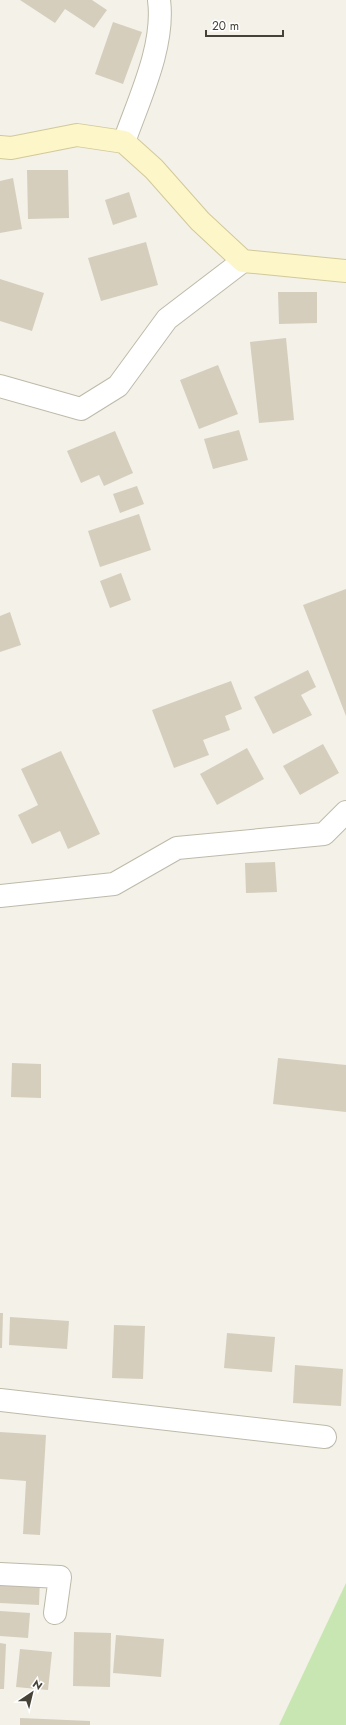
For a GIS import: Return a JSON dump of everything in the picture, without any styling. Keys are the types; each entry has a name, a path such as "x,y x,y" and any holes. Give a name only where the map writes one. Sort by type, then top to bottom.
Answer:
{"street":[{"path":"124,142 157,46 160,9 159,0"},
{"path":"0,147 11,148 77,135 124,142 154,169 200,221 244,261 346,271"},
{"path":"0,386 81,409 118,386 166,319 244,261"},
{"path":"324,834 346,812"},
{"path":"0,896 114,884 177,848 324,834 346,834"},
{"path":"0,1400 325,1437"},
{"path":"0,1574 60,1577 55,1613"}],"green space":[{"path":"346,1583 346,1725 279,1725"}],"building":[{"path":"20,0 92,0 107,10 94,28 65,9 55,23"},
{"path":"113,22 142,32 123,84 95,74"},
{"path":"27,170 68,170 69,218 28,219"},
{"path":"13,178 22,229 0,233 0,181"},
{"path":"129,192 137,217 113,225 105,200"},
{"path":"146,242 158,285 101,301 88,258"},
{"path":"0,279 44,293 32,331 0,321"},
{"path":"278,292 317,292 317,323 279,324"},
{"path":"286,338 294,420 259,423 250,342"},
{"path":"218,365 238,414 199,429 180,380"},
{"path":"239,430 248,460 213,469 204,439"},
{"path":"115,431 133,473 104,486 99,475 81,483 67,451"},
{"path":"137,486 144,504 120,513 113,494"},
{"path":"139,514 151,550 100,567 88,531"},
{"path":"121,573 131,600 110,608 100,581"},
{"path":"346,589 346,716 303,605"},
{"path":"10,612 21,645 0,652 0,616"},
{"path":"308,670 316,687 301,695 312,715 273,734 254,697"},
{"path":"231,681 242,709 225,716 230,730 203,740 209,755 174,768 152,710"},
{"path":"323,744 339,773 300,795 283,766"},
{"path":"247,748 264,779 217,805 200,774"},
{"path":"61,751 100,834 68,849 60,831 32,844 18,815 38,805 21,769"},
{"path":"275,862 277,892 246,893 245,863"},
{"path":"278,1058 346,1065 346,1112 273,1104"},
{"path":"12,1063 41,1064 41,1098 11,1097"},
{"path":"0,1313 3,1313 2,1348 0,1348"},
{"path":"10,1317 69,1321 67,1349 9,1345"},
{"path":"114,1325 145,1326 143,1379 112,1378"},
{"path":"227,1333 275,1337 272,1372 224,1368"},
{"path":"295,1365 343,1369 341,1406 293,1403"},
{"path":"0,1432 46,1435 40,1535 23,1534 26,1481 0,1479"},
{"path":"0,1577 40,1579 39,1605 0,1603"},
{"path":"0,1611 30,1613 28,1638 0,1636"},
{"path":"74,1632 111,1633 110,1687 73,1686"},
{"path":"116,1635 164,1639 161,1677 113,1673"},
{"path":"0,1643 6,1644 4,1689 0,1689"},
{"path":"20,1649 52,1652 48,1690 16,1687"},
{"path":"20,1718 90,1721 90,1725 20,1725"}]}
